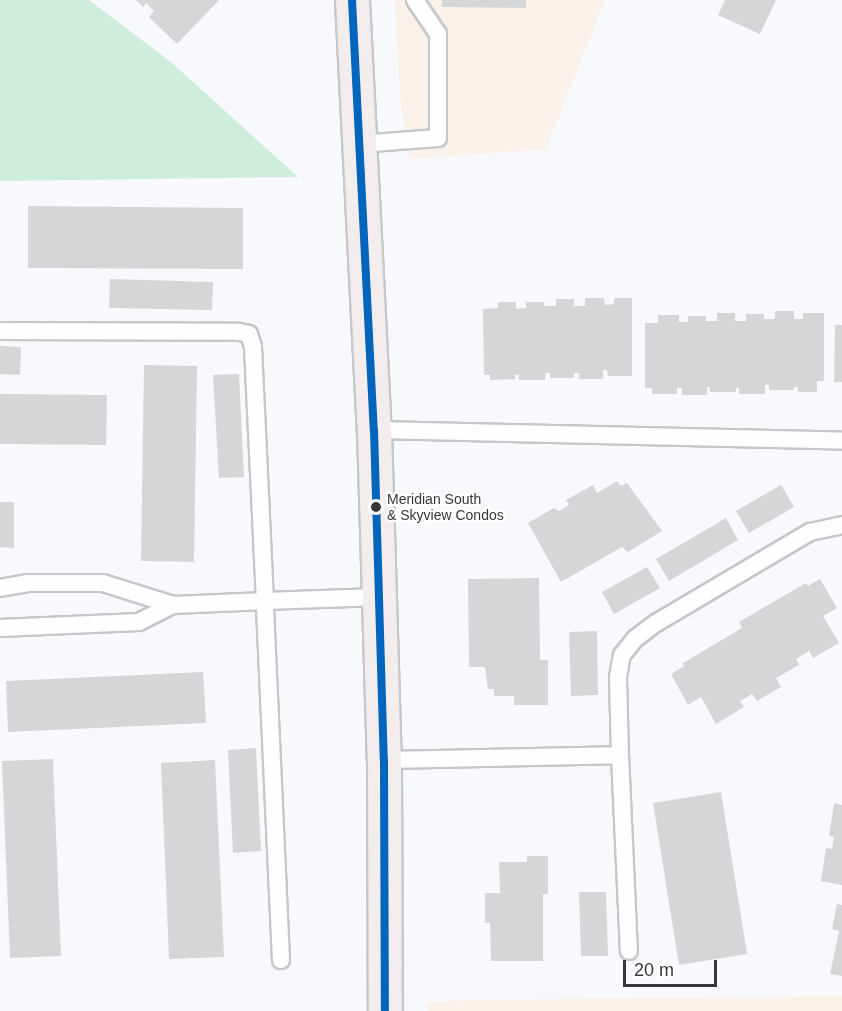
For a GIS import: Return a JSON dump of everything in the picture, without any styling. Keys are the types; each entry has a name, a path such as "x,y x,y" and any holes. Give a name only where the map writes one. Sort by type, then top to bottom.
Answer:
{"main road":[{"path":"352,0 374,430 384,760 385,1011"}],"lane":[{"path":"359,144 438,138 438,34 415,0"},
{"path":"0,332 239,332 249,334 253,347 280,960"},
{"path":"374,430 842,441"},
{"path":"629,951 618,677 622,655 636,638 656,623 810,532 832,525 842,525"},
{"path":"0,588 28,583 104,583 173,605 379,597"},
{"path":"0,628 139,622 173,605"},
{"path":"384,760 620,755"}],"shaded area":[{"path":"395,0 605,0 546,149 409,159 400,98"},
{"path":"842,996 842,1011 428,1011 428,1003 462,1000"}],"green space":[{"path":"0,0 89,0 172,63 298,177 0,181"}],"building":[{"path":"136,0 219,0 177,44 149,17 154,11 146,3 143,7"},
{"path":"442,0 526,0 526,8 442,7"},
{"path":"725,0 776,0 760,34 718,15"},
{"path":"28,206 243,208 243,269 28,268"},
{"path":"110,279 213,282 212,310 109,308"},
{"path":"585,298 604,298 605,305 614,304 614,298 632,298 632,376 608,376 607,370 603,370 603,379 579,379 579,373 574,373 574,378 550,378 550,373 545,373 545,380 519,380 519,375 515,375 515,379 490,380 490,375 484,375 483,309 498,308 498,302 516,302 516,309 526,308 526,302 544,302 544,306 556,306 556,299 574,299 574,306 585,306"},
{"path":"775,311 794,311 794,319 803,319 803,313 824,313 824,381 817,381 817,392 798,392 798,387 794,387 794,390 769,390 769,385 765,385 765,394 739,394 739,388 736,388 736,392 710,392 710,387 707,387 707,395 682,395 682,388 677,388 677,394 652,394 652,388 645,388 645,323 658,323 658,315 679,315 679,322 688,322 688,316 706,316 706,321 717,321 717,313 735,313 735,321 746,321 746,314 764,314 764,319 775,319"},
{"path":"835,325 842,325 842,382 834,382"},
{"path":"0,346 21,347 20,375 0,374"},
{"path":"144,365 197,366 194,562 141,561"},
{"path":"239,374 244,477 219,478 213,375"},
{"path":"0,394 107,395 106,445 0,444"},
{"path":"617,481 621,486 627,483 662,531 628,552 622,547 561,582 528,523 554,508 559,511 569,505 566,500 593,485 597,493"},
{"path":"781,485 794,507 749,533 736,511"},
{"path":"0,502 14,502 14,548 0,547"},
{"path":"726,518 738,540 669,581 656,559"},
{"path":"647,567 660,588 614,614 602,592"},
{"path":"539,578 540,660 548,660 548,705 514,705 514,696 494,696 494,689 488,689 485,667 469,667 468,579"},
{"path":"820,579 837,608 823,616 839,643 813,658 809,651 796,659 799,665 776,678 781,687 757,701 752,694 740,701 744,707 716,724 701,697 688,705 671,674 684,666 683,663 742,628 739,622 806,583 808,586"},
{"path":"597,631 598,695 571,696 569,632"},
{"path":"203,672 206,723 8,732 6,681"},
{"path":"256,748 261,851 233,853 228,750"},
{"path":"53,759 61,956 10,958 2,761"},
{"path":"215,760 224,957 169,959 161,763"},
{"path":"721,792 747,954 679,965 653,803"},
{"path":"834,803 842,805 842,885 821,881 826,848 832,849 834,837 829,836"},
{"path":"527,856 548,856 548,894 543,894 543,961 491,961 490,923 485,923 485,893 500,893 499,862 527,862"},
{"path":"579,892 606,892 608,956 581,956"},
{"path":"837,904 842,905 842,976 830,974 839,931 832,929"}],"transit line":[{"path":"352,0 374,430 384,760 385,1011"}],"place":[{"name":"Meridian South & Skyview Condos","path":"376,507"}]}
